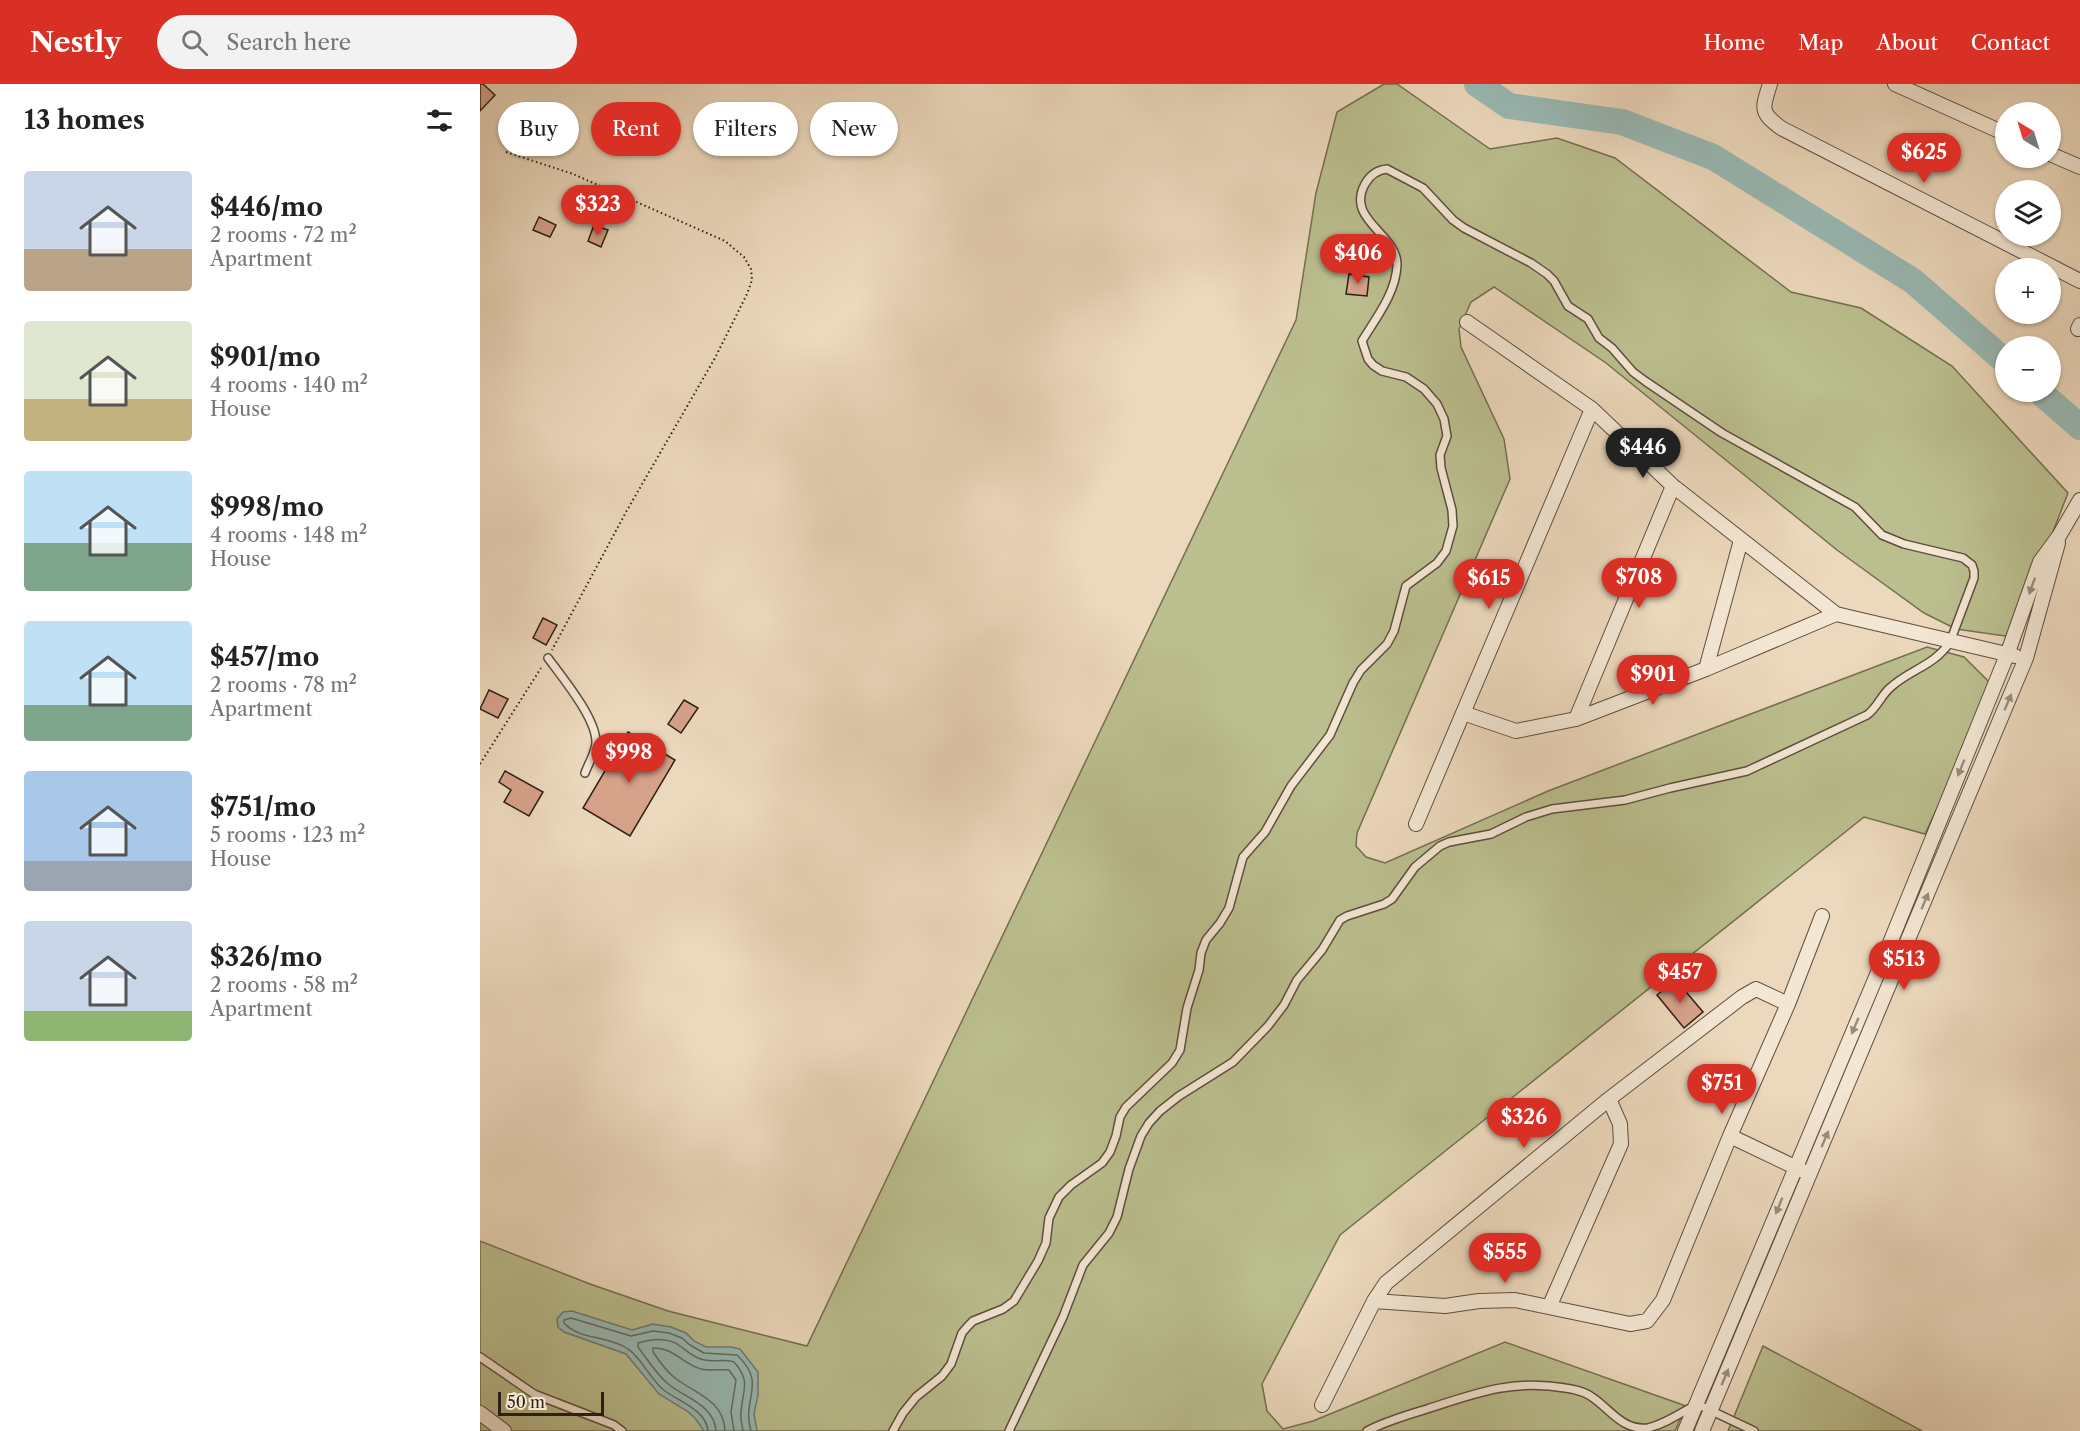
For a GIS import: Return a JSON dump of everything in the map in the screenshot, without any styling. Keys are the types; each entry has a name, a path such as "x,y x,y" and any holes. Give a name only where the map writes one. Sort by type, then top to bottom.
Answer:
{"street":[{"path":"1770,84 1763,105 1766,116 1781,128 2080,281"},
{"path":"1895,84 1995,129"},
{"path":"2061,159 2080,167"},
{"path":"1467,322 1592,409 1673,486 1836,614 2026,658"},
{"path":"1416,824 1592,409"},
{"path":"1576,719 1673,486"},
{"path":"1685,1431 1879,969 2007,655 2040,562 2060,536 2080,500"},
{"path":"1702,1431 2026,658 2060,536"},
{"path":"1706,669 1741,540"},
{"path":"1463,713 1516,731 1576,719 1706,669 1836,614"},
{"path":"1374,1301 1445,1306 1479,1300 1515,1300 1550,1305 1630,1324 1647,1321 1663,1300 1730,1136 1788,1004 1822,916"},
{"path":"1322,1405 1374,1301 1386,1282 1609,1100 1742,997 1756,988 1788,1004"},
{"path":"1550,1305 1621,1144 1620,1124 1609,1100"},
{"path":"1730,1136 1810,1174"},
{"path":"480,1413 504,1431"}],"lane":[{"path":"893,1431 903,1413 916,1397 942,1376 951,1364 962,1333 968,1326 973,1321 1004,1309 1014,1301 1046,1244 1049,1218 1059,1197 1102,1163 1110,1152 1120,1118 1126,1107 1172,1063 1180,1050 1187,1008 1199,970 1201,952 1206,939 1229,908 1243,857 1265,832 1291,786 1330,735 1361,670 1387,644 1394,631 1402,593 1406,586 1437,563 1446,551 1453,526 1452,510 1441,468 1440,455 1448,436 1444,419 1437,404 1424,389 1406,377 1382,372 1373,365 1362,341 1387,300 1397,263 1392,248 1361,208 1360,198 1362,188 1373,174 1388,170 1423,188 1453,220 1464,228 1531,263 1547,274 1554,281 1568,306 1588,319 1599,338 1612,348 1633,372 1722,434 1855,507 1875,529 1892,541 1953,555 1968,561 1974,571 1974,578 1950,642 1937,658 1888,689 1878,705 1867,715 1747,771 1625,800 1552,809 1491,834 1449,842 1440,846 1415,867 1392,899 1340,920 1322,950 1297,980 1276,1018 1233,1062 1179,1096 1149,1123 1141,1136 1129,1169 1117,1217 1109,1233 1083,1265 1063,1317 1010,1431"},
{"path":"548,658 589,718 596,742 585,773"},
{"path":"480,1357 534,1394 614,1425 622,1431"},
{"path":"1367,1431 1466,1396 1499,1387 1530,1384 1567,1388 1587,1394 1624,1425 1636,1430 1668,1421 1697,1404 1754,1431"}],"path":[{"path":"480,764 548,658 627,512 715,358 752,280 751,269 744,257 725,241 573,174 516,156"}],"green space":[{"path":"1384,84 1397,84 1490,149 1557,138 1615,158 1791,292 1861,308 1952,366 2068,493 2012,637 1956,629 1924,613 1837,550 1606,363 1494,287 1471,302 1459,329 1461,347 1504,439 1510,479 1357,833 1356,846 1366,857 1385,863 1548,791 1927,647 1964,657 1994,687 1925,834 1864,817 1340,1235 1262,1384 1267,1411 1283,1429 1313,1421 1505,1342 1686,1406 1675,1431 480,1431 480,1241 590,1284 668,1311 807,1346 1296,320 1316,193 1337,112"},
{"path":"1763,1346 1922,1431 1728,1431"}],"water":[{"path":"572,1311 632,1330 653,1324 671,1327 686,1333 694,1341 706,1347 740,1349 758,1372 758,1395 754,1414 757,1431 704,1431 687,1411 659,1394 626,1354 564,1332 558,1327 557,1319 563,1312"}],"building":[{"path":"480,84 495,95 480,111"},
{"path":"539,217 556,225 550,237 533,230"},
{"path":"594,225 608,230 601,247 588,241"},
{"path":"1349,274 1369,277 1367,296 1346,294"},
{"path":"543,618 557,625 546,645 533,638"},
{"path":"489,690 508,699 498,718 480,709"},
{"path":"684,700 698,708 681,733 668,724"},
{"path":"628,732 675,760 630,836 583,808"},
{"path":"505,771 543,792 529,816 504,802 511,790 499,782"},
{"path":"1676,980 1703,1012 1684,1028 1657,995"}],"waterway":[{"path":"1477,84 1509,106 1622,122 1713,157 1913,281 1995,352"},
{"path":"2051,402 2080,427"}]}
